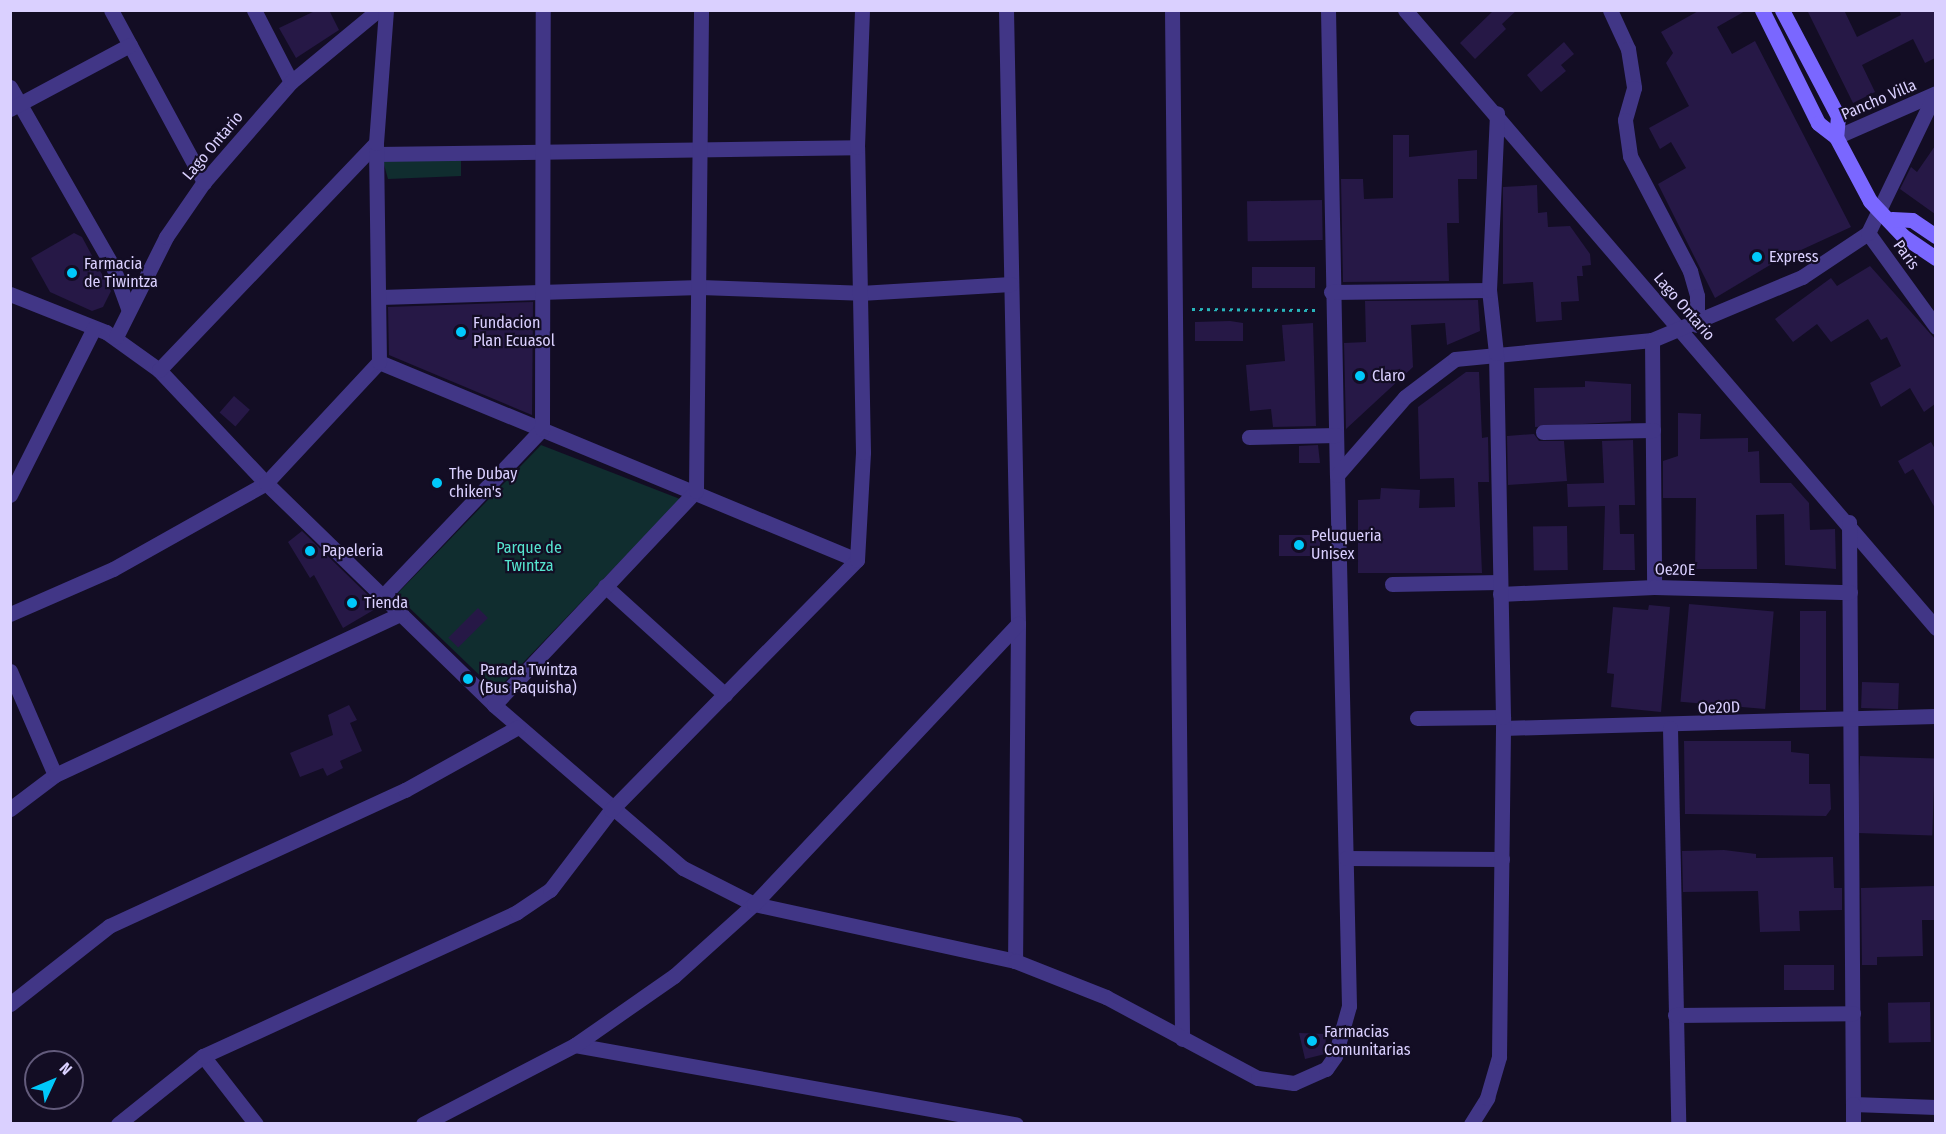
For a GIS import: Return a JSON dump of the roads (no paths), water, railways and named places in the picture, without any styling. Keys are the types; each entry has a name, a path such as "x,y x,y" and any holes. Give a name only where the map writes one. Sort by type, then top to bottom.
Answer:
{"street":[{"path":"111,10 204,182"},
{"path":"254,10 291,82"},
{"name":"Lago Ontario","path":"116,337 128,308 166,237 204,182 291,82 378,10"},
{"path":"10,614 113,569 266,483 379,362 380,297 376,149 386,10"},
{"path":"383,596 542,429 543,10"},
{"path":"494,705 696,491 703,145 701,10"},
{"path":"118,1124 203,1056 517,912 571,868 611,810 857,560 863,452 857,147 862,10"},
{"path":"1006,10 1018,624 1015,961"},
{"path":"1172,10 1172,309 1182,1039"},
{"path":"10,294 116,337 159,370 266,483 518,728 611,810 683,868 754,904 1015,961 1106,997 1258,1078 1294,1083 1326,1069 1335,1056 1349,1005 1331,310 1328,10"},
{"name":"Lago Ontario","path":"1406,10 1497,113 1680,330 1849,522 1935,628"},
{"path":"1610,10 1628,49 1634,88 1625,120 1630,156 1690,271 1698,296 1697,325"},
{"path":"1762,10 1818,123 1836,138 1886,215 1904,236 1935,258"},
{"path":"1782,10 1838,116 1836,138"},
{"path":"15,107 129,45"},
{"path":"10,87 15,107 114,267 128,308"},
{"path":"1337,475 1382,420 1439,368 1463,357 1652,340 1697,325 1802,277 1868,233 1886,215 1934,95"},
{"name":"Pancho Villa","path":"1836,138 1934,95"},
{"path":"1471,1124 1487,1098 1499,1057 1503,723 1496,353 1490,290 1497,113"},
{"path":"159,370 376,149 543,152 703,145 857,147"},
{"path":"1886,215 1912,220 1935,236"},
{"name":"Paris","path":"1868,233 1935,327"},
{"path":"380,297 542,290 700,288 860,292 1011,284"},
{"path":"1331,292 1490,290"},
{"path":"10,495 94,328"},
{"path":"1652,340 1654,587"},
{"path":"379,362 696,491 857,560"},
{"path":"1543,432 1653,430"},
{"path":"1250,437 1336,435"},
{"path":"1849,522 1853,1124"},
{"name":"Oe20E","path":"1392,584 1499,588 1654,587 1850,592"},
{"path":"605,586 724,695"},
{"path":"10,809 55,775 401,614"},
{"path":"423,1124 575,1045 674,976 754,904 1018,624"},
{"path":"10,671 55,775"},
{"name":"Oe20D","path":"1417,718 1670,728 1850,722 1935,716"},
{"path":"10,1004 109,926 405,790 518,728"},
{"path":"1670,728 1678,1124"},
{"path":"1346,858 1502,858"},
{"path":"1676,1015 1852,1013"},
{"path":"575,1045 1016,1124"},
{"path":"203,1056 256,1124"},
{"path":"1853,1104 1935,1107"}],"place":[{"name":"Express","path":"1757,257"},
{"name":"Farmacia de Tiwintza","path":"72,273"},
{"name":"Fundacion Plan Ecuasol","path":"461,332"},
{"name":"Claro","path":"1360,376"},
{"name":"The Dubay chiken's","path":"437,483"},
{"name":"Peluqueria Unisex","path":"1299,545"},
{"name":"Papeleria","path":"310,551"},
{"name":"Tienda","path":"352,603"},
{"name":"Parada Twintza (Bus Paquisha)","path":"468,679"},
{"name":"Farmacias Comunitarias","path":"1312,1041"}],"park label":[{"name":"Parque de Twintza","path":"529,557"}]}
